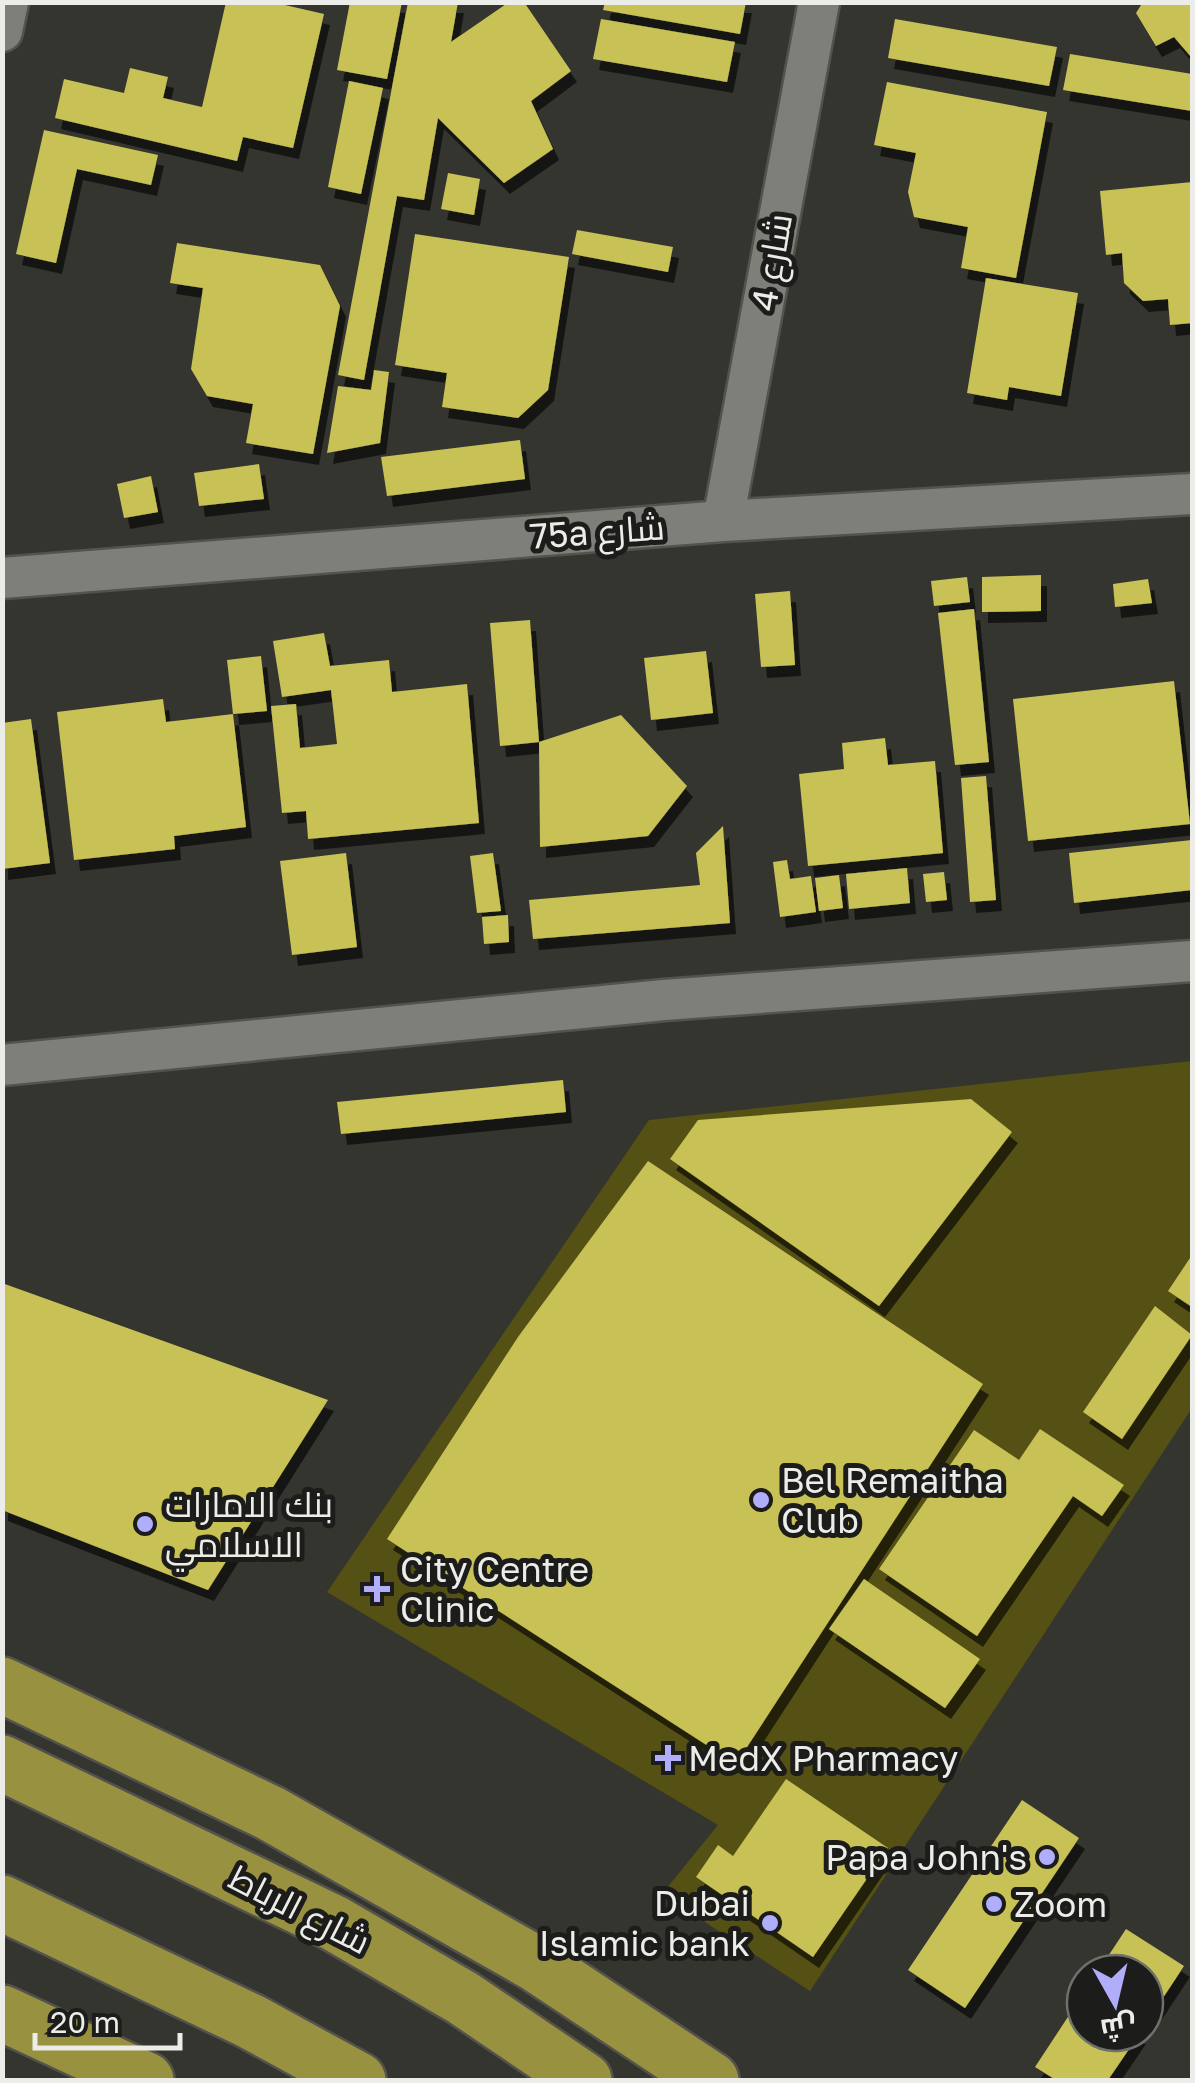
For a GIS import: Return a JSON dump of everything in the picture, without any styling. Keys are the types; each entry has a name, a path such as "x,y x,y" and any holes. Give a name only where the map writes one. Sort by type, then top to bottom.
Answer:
{"highway":[{"path":"2,1685 270,1813 536,1964 711,2080"},
{"name":"شارع الرباط","path":"2,1764 334,1923 463,1998 584,2080"},
{"path":"2,1903 234,2012 358,2080"},
{"path":"2,2013 146,2080"}],"street":[{"path":"2,31 8,2"},
{"name":"شارع 4","path":"723,521 819,2"},
{"name":"75a شارع","path":"2,578 723,521 1192,494"},
{"path":"2,1065 664,1000 1192,961"}],"shaded area":[{"name":"Bel Remaitha Club","path":"1192,1061 1192,1408 810,1991 662,1894 718,1825 327,1592 649,1120"}],"building":[{"path":"226,2 272,2 324,14 293,148 243,137 237,161 55,118 64,79 124,93 130,68 168,77 163,98 202,107"},
{"path":"350,2 402,2 387,79 337,70"},
{"path":"408,2 458,2 451,42 509,2 524,2 571,71 531,101 553,149 504,183 438,118 424,200 397,196 364,380 338,375"},
{"path":"605,2 746,2 740,34 603,10"},
{"path":"1143,2 1192,2 1192,58 1174,37 1156,46 1136,13"},
{"path":"601,19 735,42 727,82 593,59"},
{"path":"895,19 1057,47 1049,86 888,58"},
{"path":"1070,54 1192,74 1192,111 1063,90"},
{"path":"349,81 383,88 361,194 328,187"},
{"path":"887,82 1047,112 1016,278 961,268 968,227 914,217 908,192 916,153 874,145"},
{"path":"44,130 158,155 151,185 77,169 56,263 16,254"},
{"path":"448,173 480,179 474,215 441,209"},
{"path":"1192,182 1192,323 1170,325 1168,299 1143,301 1124,283 1122,253 1106,255 1100,191"},
{"path":"577,230 673,247 668,272 572,254"},
{"path":"415,234 569,257 548,390 518,418 442,407 447,373 395,365"},
{"path":"177,243 320,265 340,306 313,454 246,443 253,404 207,396 191,369 203,288 170,283"},
{"path":"986,278 1078,293 1061,396 1009,387 1007,400 967,393"},
{"path":"374,370 389,372 380,443 327,453 338,386 371,390"},
{"path":"520,440 525,479 387,496 381,457"},
{"path":"259,464 264,499 199,506 194,473"},
{"path":"151,476 158,512 124,518 117,484"},
{"path":"1041,575 1041,611 982,612 982,577"},
{"path":"967,577 970,602 934,606 931,581"},
{"path":"1148,579 1152,603 1115,607 1113,584"},
{"path":"790,591 795,665 761,667 755,594"},
{"path":"974,609 989,762 955,765 938,613"},
{"path":"530,620 539,742 500,746 490,623"},
{"path":"324,633 330,666 389,660 392,692 467,684 479,823 308,839 306,811 282,813 271,706 296,704 300,748 337,744 331,690 282,697 273,641"},
{"path":"706,651 713,713 651,720 644,658"},
{"path":"261,656 267,711 233,714 227,660"},
{"path":"1174,681 1190,824 1028,841 1013,699"},
{"path":"163,699 166,722 233,714 246,827 174,836 175,849 74,860 57,712"},
{"path":"621,715 687,786 648,836 540,847 539,742"},
{"path":"31,719 50,863 2,869 2,723"},
{"path":"885,738 888,765 935,761 943,853 808,866 799,774 844,769 842,743"},
{"path":"986,776 996,900 970,902 961,778"},
{"path":"723,826 730,923 533,939 529,900 700,885 696,853"},
{"path":"1192,840 1192,890 1074,903 1069,853"},
{"path":"346,853 357,947 292,955 280,861"},
{"path":"493,853 501,911 477,913 470,856"},
{"path":"787,860 790,879 811,876 816,912 780,917 773,862"},
{"path":"907,868 910,903 849,909 846,874"},
{"path":"944,872 947,900 926,902 923,874"},
{"path":"839,875 843,908 819,911 815,878"},
{"path":"508,915 509,942 484,944 482,917"},
{"path":"563,1080 566,1112 341,1134 337,1102"},
{"path":"971,1099 1012,1132 879,1306 670,1159 698,1120"},
{"path":"648,1161 983,1384 736,1764 387,1539 518,1337"},
{"path":"1192,1255 1192,1307 1168,1291"},
{"path":"2,1283 328,1400 208,1590 2,1510"},
{"path":"1155,1306 1192,1335 1122,1439 1083,1412"},
{"path":"1040,1429 1124,1485 1102,1516 1073,1496 977,1636 879,1569 974,1430 1019,1460"},
{"path":"864,1579 980,1659 945,1708 829,1629"},
{"path":"786,1779 888,1848 813,1957 696,1877 718,1845 733,1856"},
{"name":"Zoom","path":"1022,1800 1079,1838 965,2008 908,1970"},
{"path":"1126,1929 1164,1953 1110,1953"},
{"path":"1165,1954 1184,1966 1165,1995"},
{"path":"1065,2021 1065,2053 1126,2053 1108,2080 1056,2080 1035,2067"}],"place":[{"name":"Bel Remaitha Club","path":"761,1500"},
{"name":"بنك الامارات الاسلامي","path":"145,1524"},
{"name":"City Centre Clinic","path":"377,1589"},
{"name":"MedX Pharmacy","path":"668,1758"},
{"name":"Papa John's","path":"1047,1857"},
{"name":"Zoom","path":"994,1904"},
{"name":"Dubai Islamic bank","path":"770,1923"}]}
